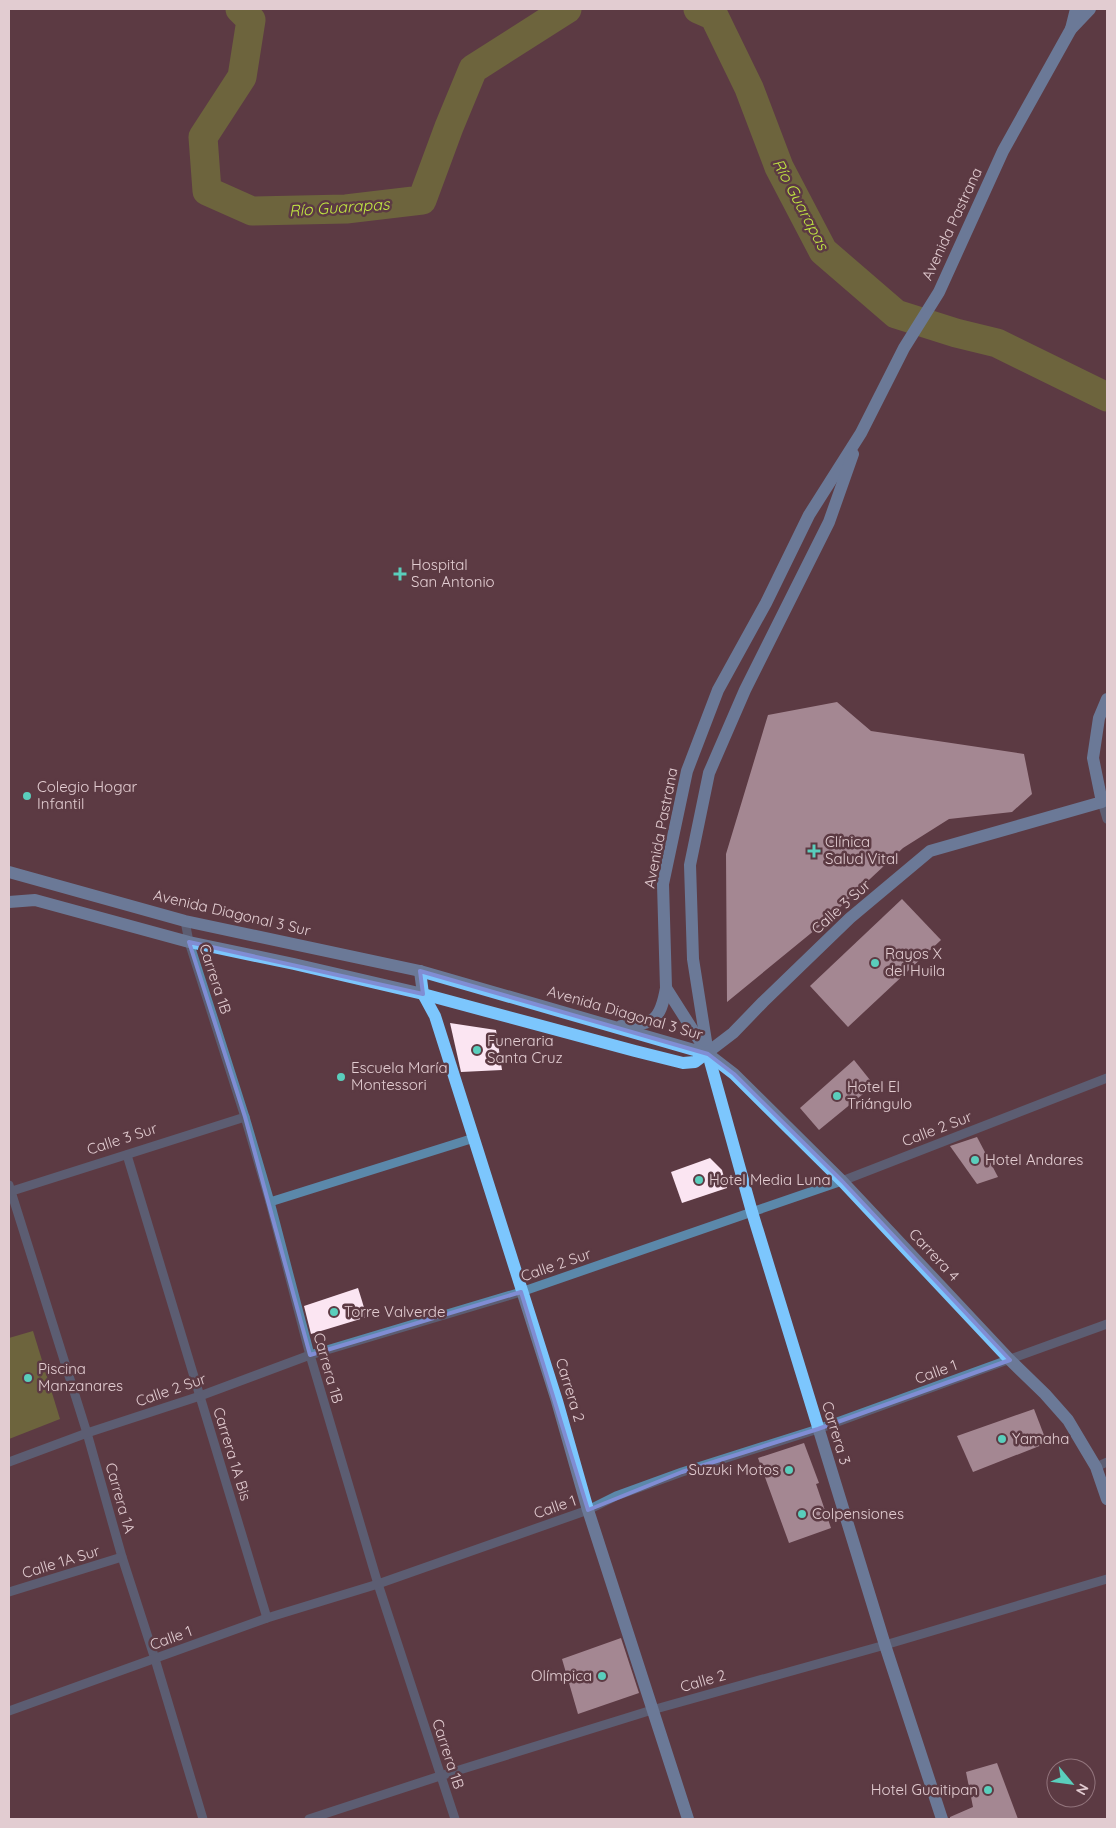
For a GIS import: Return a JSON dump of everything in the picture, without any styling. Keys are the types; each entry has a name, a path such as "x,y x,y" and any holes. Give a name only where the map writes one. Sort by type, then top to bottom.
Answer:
{"main road":[{"name":"Avenida Pastrana","path":"1071,29 1076,9"},
{"name":"Avenida Pastrana","path":"666,988 664,884 686,771 718,690 766,603 809,515 861,433 904,348 939,292 1003,151 1071,29 1090,9"},
{"name":"Avenida Pastrana","path":"708,1054 693,959 690,865 709,773 745,690 829,522 861,433"},
{"path":"1105,801 1093,758 1098,718 1107,699"},
{"name":"Calle 3 Sur","path":"708,1054 733,1033 850,918 930,851 1105,801"},
{"name":"Avenida Diagonal 3 Sur","path":"9,872 185,921 420,971 708,1054"},
{"name":"Avenida Diagonal 3 Sur","path":"9,902 35,900 189,942 423,994 635,1052 683,1062 695,1062 708,1054"},
{"name":"Carrera 2","path":"420,971 423,994 435,1016 557,1401 588,1510 688,1819"},
{"path":"611,1027 644,1024 655,1019 664,1000 666,988"},
{"path":"666,988 708,1054"},
{"name":"Carrera 4","path":"708,1054 734,1074 842,1181 1010,1360 1045,1394 1068,1420 1101,1464 1107,1499"},
{"name":"Carrera 3","path":"708,1054 752,1212 884,1645 942,1819"}],"street":[{"path":"1105,801 1107,819"},
{"name":"Carrera 1B","path":"185,921 189,942 270,1202 310,1355 378,1584 454,1819"},
{"name":"Calle 2 Sur","path":"9,1462 87,1433 200,1396 310,1355 521,1292 842,1181 1107,1078"},
{"name":"Calle 3 Sur","path":"10,1190 245,1117"},
{"path":"270,1202 474,1138"},
{"name":"Carrera 1A Bis","path":"127,1155 267,1618"},
{"name":"Carrera 1A","path":"10,1190 87,1433 122,1557 203,1819"},
{"name":"Calle 1","path":"9,1711 267,1618 378,1584 588,1510 616,1496 682,1472 818,1429 1107,1324"},
{"name":"Calle 1A Sur","path":"9,1592 122,1557"},
{"name":"Calle 2","path":"309,1819 652,1710 884,1645 1107,1579"}],"highlighted area":[{"path":"189,942 423,994 420,971 708,1054 734,1074 842,1181 1010,1360 818,1429 682,1472 588,1510 521,1292 310,1355 245,1117"}],"shaded area":[{"name":"Piscina Manzanares","path":"33,1331 60,1419 9,1439 9,1338"}],"building":[{"name":"Clínica Salud Vital","path":"837,702 871,731 1024,754 1032,794 1012,812 949,819 903,848 821,925 727,1002 726,854 768,715"},
{"name":"Rayos X del Huila","path":"902,899 941,940 848,1027 810,986"},
{"name":"Funeraria Santa Cruz","path":"450,1023 496,1030 502,1070 461,1072"},
{"name":"Hotel El Triángulo","path":"854,1060 874,1085 819,1130 800,1108"},
{"name":"Hotel Andares","path":"977,1137 998,1177 977,1184 950,1146"},
{"name":"Hotel Media Luna","path":"710,1158 722,1170 727,1188 682,1203 671,1172"},
{"name":"Torre Valverde","path":"358,1288 367,1317 311,1334 304,1306"},
{"name":"Yamaha","path":"1034,1409 1047,1443 973,1472 957,1436"},
{"path":"804,1443 819,1483 816,1484 831,1528 789,1543 758,1458"},
{"name":"Olímpica","path":"621,1638 639,1693 578,1714 562,1659"},
{"name":"Hotel Guaitipan","path":"997,1763 1018,1819 950,1819 950,1817 973,1807 966,1772"}],"waterway":[{"name":"Río Guarapas","path":"240,9 251,20 242,77 203,137 207,191 252,211 346,209 422,200 473,69 567,9"},
{"name":"Río Guarapas","path":"698,9 714,16 749,88 779,167 823,251 896,314 956,333 997,343 1107,397"}],"place":[{"name":"Hospital San Antonio","path":"400,574"},
{"name":"Colegio Hogar Infantil","path":"27,796"},
{"name":"Clínica Salud Vital","path":"814,851"},
{"name":"Rayos X del Huila","path":"875,963"},
{"name":"Funeraria Santa Cruz","path":"477,1050"},
{"name":"Escuela María Montessori","path":"341,1077"},
{"name":"Hotel El Triángulo","path":"837,1096"},
{"name":"Hotel Andares","path":"975,1160"},
{"name":"Hotel Media Luna","path":"699,1180"},
{"name":"Torre Valverde","path":"334,1312"},
{"name":"Piscina Manzanares","path":"28,1378"},
{"name":"Yamaha","path":"1002,1439"},
{"name":"Suzuki Motos","path":"789,1470"},
{"name":"Colpensiones","path":"802,1514"},
{"name":"Olímpica","path":"602,1676"},
{"name":"Hotel Guaitipan","path":"988,1790"}]}
